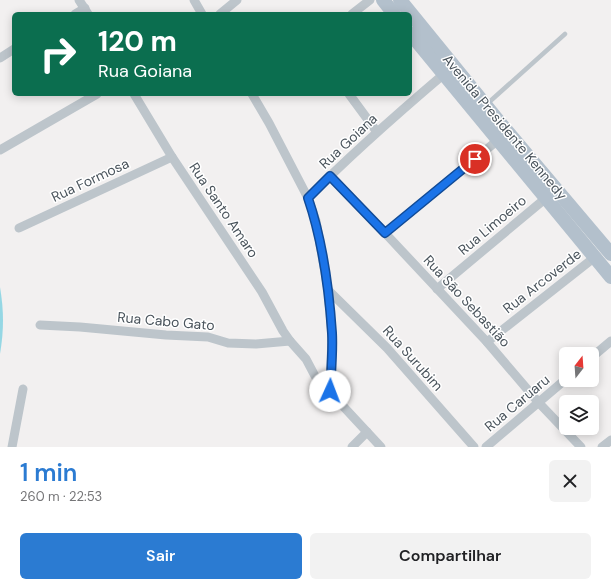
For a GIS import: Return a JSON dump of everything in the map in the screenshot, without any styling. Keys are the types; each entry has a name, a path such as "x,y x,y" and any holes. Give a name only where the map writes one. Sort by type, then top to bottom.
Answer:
{"main road":[{"path":"382,0 392,12"},
{"name":"Avenida Presidente Kennedy","path":"400,0 410,12"},
{"name":"Avenida Presidente Kennedy","path":"412,15 611,254"},
{"name":"Avenida Presidente Kennedy","path":"412,35 611,277"}],"street":[{"path":"79,0 86,11"},
{"path":"194,0 201,12"},
{"path":"222,12 237,0"},
{"path":"355,12 370,0"},
{"path":"0,58 12,51"},
{"name":"Rua Goiana","path":"308,198 377,132 444,74"},
{"path":"0,150 94,96"},
{"name":"Rua Santo Amaro","path":"135,96 172,157 262,292 283,331 306,359 314,376 330,391 381,447"},
{"path":"253,96 308,198 318,232 328,290 332,334 330,391"},
{"path":"350,96 377,132"},
{"path":"385,233 498,140"},
{"name":"Rua Formosa","path":"19,228 172,157"},
{"name":"Rua São Sebastião","path":"330,176 487,342 538,403 581,447"},
{"name":"Rua Limoeiro","path":"437,289 546,198"},
{"name":"Rua Arcoverde","path":"487,342 595,257"},
{"name":"Rua Surubim","path":"328,290 386,348 474,447"},
{"name":"Rua Cabo Gato","path":"40,325 80,327 160,335 208,337 228,343 256,344 290,341"},
{"path":"599,351 611,341"},
{"name":"Rua Caruaru","path":"486,447 559,386"},
{"path":"12,447 23,389"},
{"path":"352,447 367,432"},
{"path":"602,447 611,440"}],"lane":[{"path":"486,105 565,34"}],"water":[{"path":"0,287 3,320 0,354"}],"route":[{"path":"330,391 332,334 328,290 320,238 308,198 330,176 385,233 475,159"}]}
